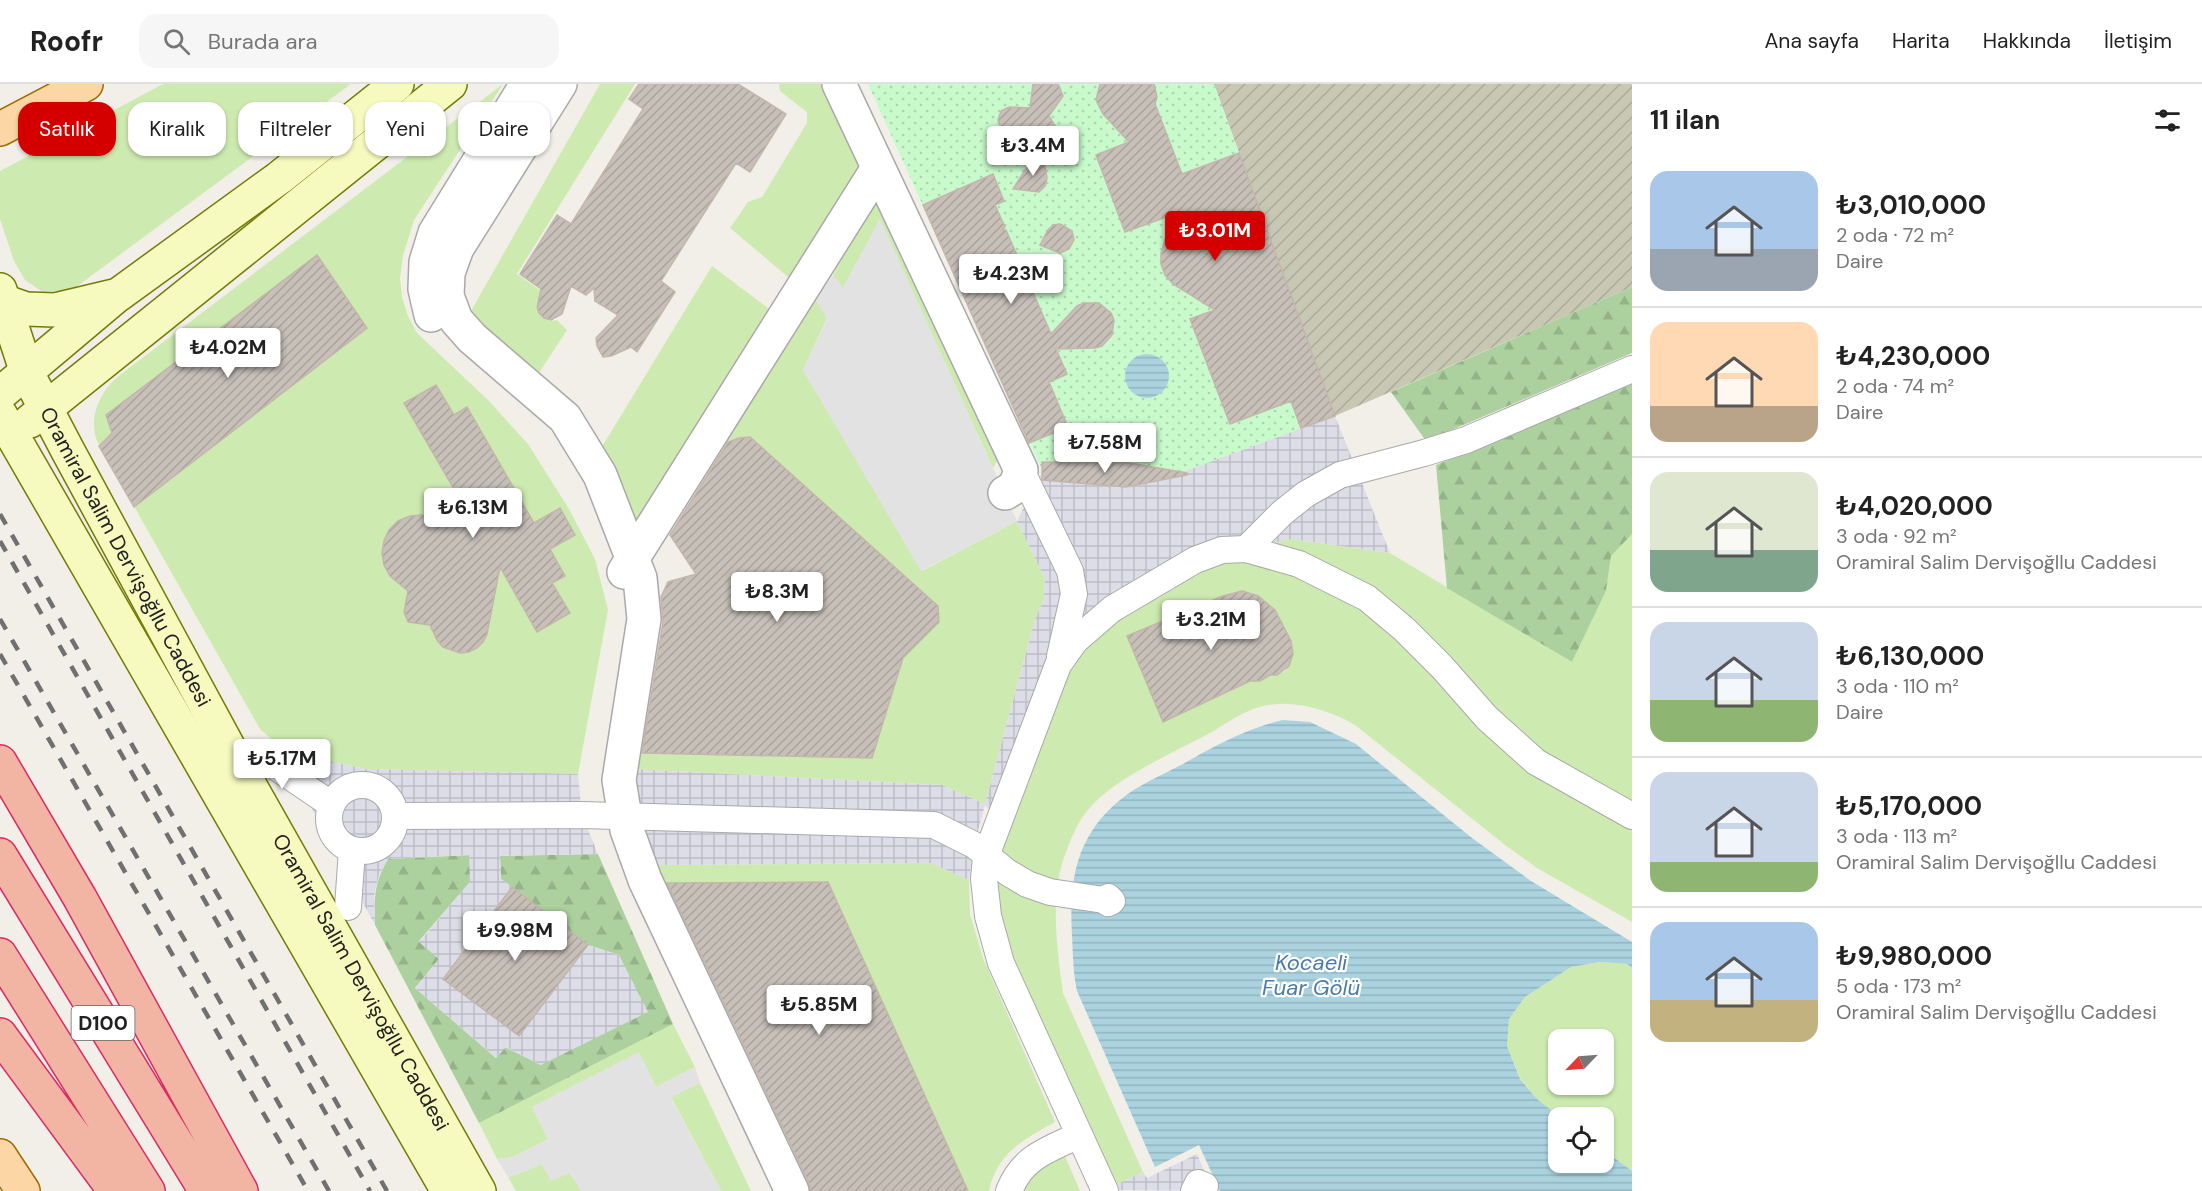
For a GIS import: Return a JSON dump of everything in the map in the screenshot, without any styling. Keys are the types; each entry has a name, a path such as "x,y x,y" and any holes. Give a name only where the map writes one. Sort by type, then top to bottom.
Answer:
{"highway":[{"path":"0,762 80,898 241,1191"},
{"name":"D100","path":"0,855 206,1191"},
{"name":"D100","path":"0,955 148,1191"},
{"path":"0,1035 115,1191"}],"main road":[{"path":"0,129 86,84"},
{"path":"0,394 118,295 279,178 397,84"},
{"path":"6,425 47,408 450,84"},
{"path":"1,296 26,309 55,310 118,295"},
{"name":"Oramiral Salim Dervişoğllu Caddesi","path":"1,296 27,373 68,451 236,761 479,1191"},
{"name":"Oramiral Salim Dervişoğllu Caddesi","path":"6,425 448,1191"},
{"path":"0,1156 23,1191"}],"street":[{"path":"528,84 435,233 426,262 425,289 432,320 455,348 541,425 568,462 627,567 640,578 644,619 614,816 615,864 774,1191"},
{"path":"560,84 457,248 448,273 447,296 456,320 472,338 565,418 600,475 627,567"},
{"path":"838,84 878,168 1013,482 1070,571 1074,594 1058,665 986,856 984,879 988,916 1001,963 1105,1191"},
{"path":"627,567 878,168"},
{"path":"1246,549 1282,513 1306,494 1340,475 1466,440 1632,369"},
{"path":"1058,665 1075,641 1112,609 1195,560 1222,550 1246,549 1299,564 1367,598 1404,629 1443,667 1487,718 1536,762 1632,816"},
{"path":"267,761 332,805"},
{"path":"357,785 368,785 379,789 387,796 396,816 395,827 390,837 373,850 362,852 352,850 342,845 334,837 329,816 332,805 338,795 347,789 357,785"},
{"path":"396,816 614,816 934,825 974,845 1027,884 1058,894 1104,900"},
{"path":"614,816 627,830 645,880 792,1191"},
{"path":"348,907 352,850"},
{"path":"1009,1191 1014,1179 1031,1158 1079,1135"},
{"path":"1195,1191 1198,1184 1205,1186 1203,1191"}],"shaded area":[{"path":"1214,84 1632,84 1632,287 1335,416"},
{"path":"880,219 1017,521 921,571 803,370 827,319 815,298 833,275 843,287"},
{"path":"1335,416 1390,553 1291,539 1246,549 1119,615 1081,647 1065,672 1005,828 985,805 974,845 969,880 931,863 658,865 647,838 631,769 942,785 985,804 1036,616 1044,599 1045,579 1017,521 1040,475 1126,487 1161,480"},
{"path":"277,744 301,756 367,769 578,774 582,815 598,854 500,856 501,879 512,887 443,979 519,1036 588,945 619,955 648,1012 541,1065 506,1047 496,1058 415,988 439,959 419,942 470,882 469,855 388,859 379,875 374,896 375,925"},
{"path":"639,1052 656,1087 695,1067 700,1083 671,1098 721,1191 581,1191 570,1173 551,1181 541,1164 508,1177 497,1159 513,1157 548,1139 532,1107"},
{"path":"1197,1154 1213,1191 1105,1190 1143,1172 1147,1178"}],"green space":[{"path":"163,84 351,84 327,102 238,102 238,156 253,156 72,290 43,292 25,280 14,261 0,219 0,171 28,156 116,156 116,109 128,103 128,156 226,156 226,102 129,102"},
{"path":"503,84 491,102 479,102"},
{"path":"600,84 635,84 517,274 545,294 538,300 536,306 541,316 546,320 557,320 567,330 539,373 467,318"},
{"path":"779,84 823,84 860,163 794,282 730,228 748,202 762,197 807,123 807,112 780,91"},
{"path":"868,84 1214,84 1335,416 1161,480 1126,487 1091,484 1044,474"},
{"path":"458,118 458,153 414,220 403,256 400,278 402,297 417,333 489,401 528,444 569,509 595,559 608,610 578,774 367,769 301,756 277,744 260,729 97,441 95,432 95,414 98,405 113,381 408,156 446,156 446,127"},
{"path":"879,191 1002,454 993,468 880,220 843,288 833,275"},
{"path":"712,266 772,311 638,537 600,450"},
{"path":"1632,287 1632,353 1426,441 1391,392"},
{"path":"815,298 827,318 803,370 922,571 1017,521 1045,579 1044,599 1036,616 985,804 942,785 631,769 633,753 871,758 750,437 726,443 668,532"},
{"path":"1632,383 1632,534 1611,556 1606,591 1572,662 1447,588 1436,465"},
{"path":"1632,534 1632,922 1537,868 1355,725 1310,707 1274,704 1249,711 1127,778 1098,799 1087,811 1068,847 1058,886 1056,922 1063,993 1143,1172 1105,1190 1001,963 990,897 996,851 1065,672 1081,647 1119,615 1246,549 1291,539 1390,553 1572,662 1606,591 1611,556","holes":["1242,591 1258,596 1275,610 1291,641 1293,654 1289,666 1284,672 1270,675 1260,681 1250,681 1163,722 1127,636 1223,596"]},
{"path":"598,854 673,1024 479,1123 375,925 376,890 383,868 388,859 470,855 470,882 419,941 439,959 415,988 496,1058 505,1047 541,1065 619,955 588,945 501,879 500,856"},
{"path":"931,863 969,880 970,914 983,958 1055,1122 1023,1141 1005,1157 998,1167 989,1191 968,1191 828,882 667,884 765,1100 787,1090 801,1119 779,1130 645,865"},
{"path":"1600,962 1627,964 1632,968 1632,1171 1614,1158 1614,1107 1548,1108 1537,1099 1520,1078 1507,1046 1509,1019 1525,997 1571,967"},
{"path":"673,1024 695,1067 656,1087 639,1053 532,1107 548,1139 513,1157 497,1159 479,1123"},
{"path":"700,1083 751,1191 721,1191 671,1097"},
{"path":"1062,1149 1080,1191 1017,1191"},
{"path":"541,1164 570,1173 581,1191 516,1191 508,1177"}],"water":[{"path":"1147,354 1156,355 1163,360 1168,367 1168,385 1163,392 1156,397 1147,398 1138,397 1131,392 1126,385 1125,376 1126,367 1131,360 1138,355"},
{"name":"Kocaeli Fuar Gölü","path":"1283,720 1310,722 1356,744 1472,838 1531,881 1632,942 1632,968 1627,964 1600,962 1571,967 1525,997 1509,1019 1507,1046 1520,1079 1537,1099 1548,1108 1548,1173 1614,1173 1614,1158 1632,1171 1632,1191 1220,1191 1199,1145 1155,1167 1077,991 1071,916 1074,879 1084,845 1093,829 1120,800 1150,780 1231,738"}],"building":[{"path":"639,84 738,84 786,114 750,172 736,163 661,281 675,292 637,352 631,347 603,357 597,346 596,338 618,315 595,301 594,288 586,295 571,286 562,314 551,320 544,318 537,307 541,289 520,274 557,215 571,224 643,109 629,99"},
{"path":"1033,84 1058,84 1063,96 1049,116 1062,137 1035,135 1027,145 1028,134 1007,133 1001,128 998,120 1001,111 1009,107 1030,108"},
{"path":"1100,84 1154,84 1157,97 1155,104 1182,174 1239,153 1335,416 1301,428 1291,401 1230,424 1190,319 1215,310 1173,284 1165,275 1161,264 1161,253 1172,215 1125,232 1096,155 1129,142 1103,114 1096,100"},
{"path":"1043,155 1047,178 1045,186 1039,192 1013,189 1025,170"},
{"path":"993,174 1004,201 995,205 1005,227 1002,230 1006,230 1051,334 1077,306 1084,303 1099,303 1111,313 1114,320 1112,335 1102,346 1056,349 1067,374 1049,382 1068,427 1029,443 923,205"},
{"path":"1060,224 1072,231 1074,240 1069,249 1060,253 1040,245 1048,230 1053,225"},
{"path":"317,255 367,328 134,507 99,446 112,433 106,415"},
{"path":"436,385 454,415 467,407 534,523 560,508 575,535 550,549 565,576 552,583 570,613 537,632 500,567 487,634 477,648 460,653 443,647 430,625 408,622 404,612 408,591 390,576 384,565 382,553 389,530 398,521 410,516 422,515 476,527 404,403"},
{"path":"750,437 938,606 939,622 903,658 872,758 642,753 663,622 661,597 668,582 696,574 670,535 728,442"},
{"path":"1042,462 1129,463 1187,473 1187,475 1126,487 1042,480"},
{"path":"1242,591 1258,596 1275,610 1291,641 1293,654 1289,666 1277,675 1270,675 1260,681 1250,681 1163,722 1127,636 1223,596"},
{"path":"828,882 968,1191 810,1191 809,1183 667,883"},
{"path":"512,887 588,945 519,1036 443,979"}],"railway":[{"path":"0,514 387,1191"},
{"path":"0,541 370,1191"},
{"path":"0,619 329,1191"},
{"path":"0,654 308,1191"}]}
